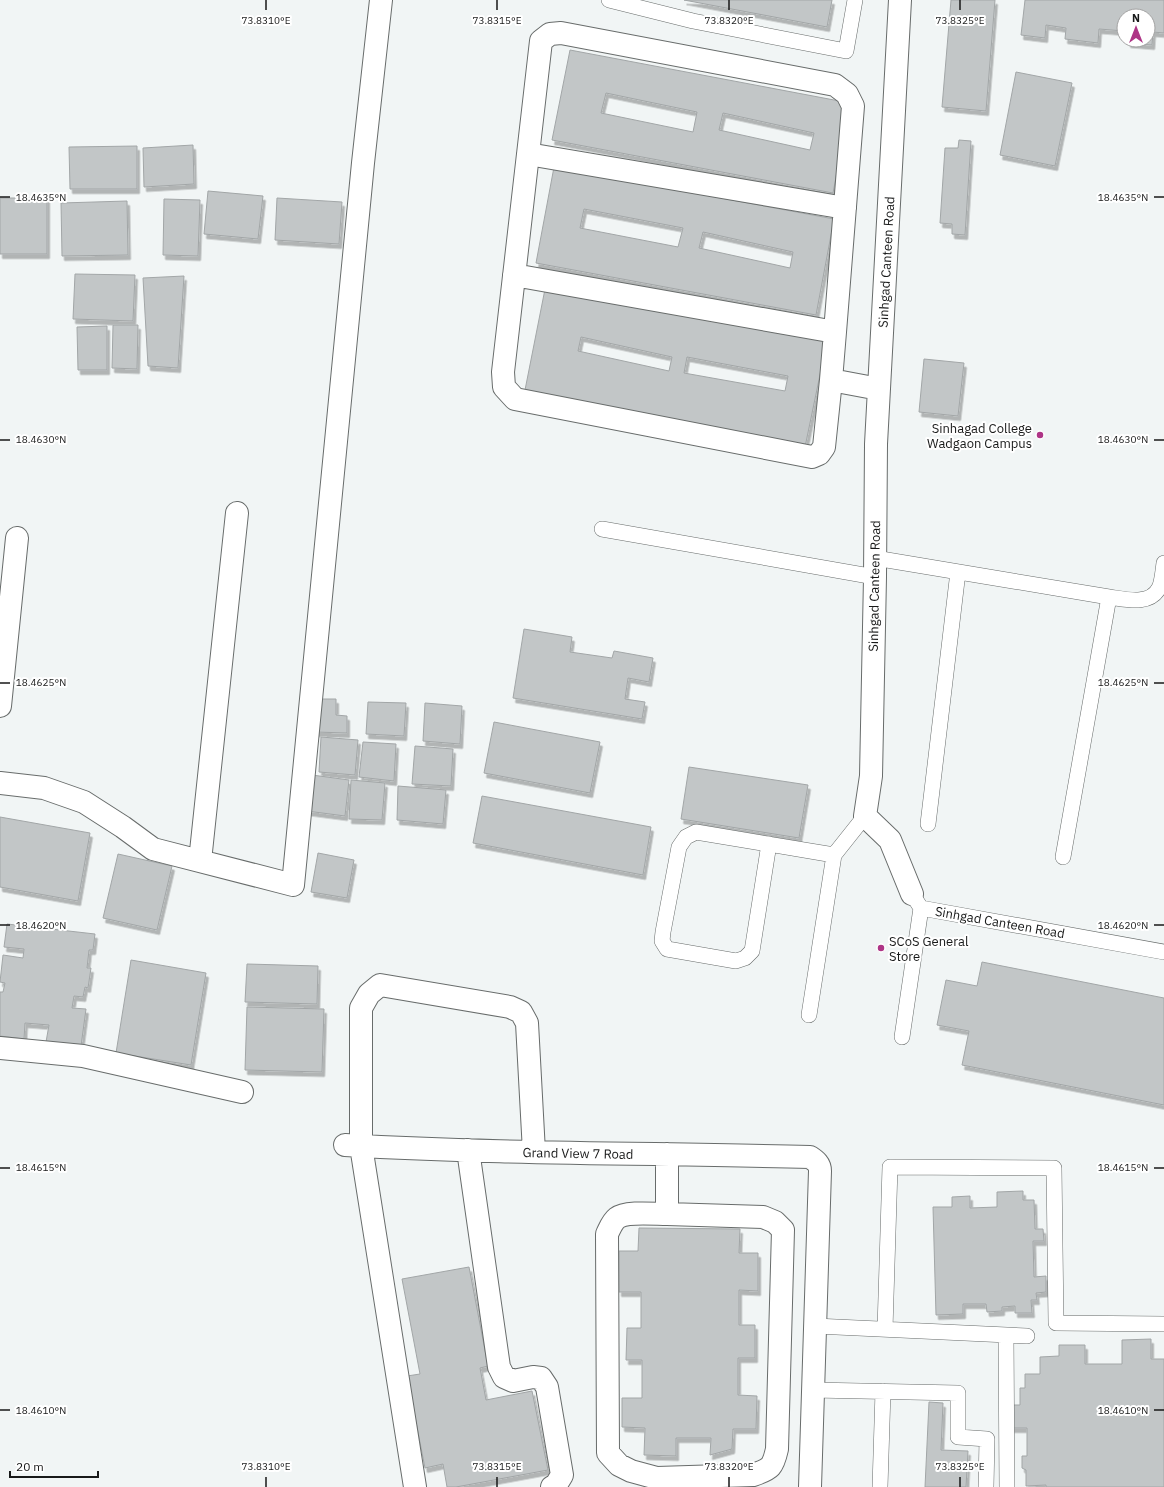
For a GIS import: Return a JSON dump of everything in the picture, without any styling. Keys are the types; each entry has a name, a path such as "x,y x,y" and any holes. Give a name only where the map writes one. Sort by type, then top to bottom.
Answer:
{"street":[{"path":"0,783 44,788 84,802 123,827 153,849 293,885 362,163 381,0"},
{"name":"Sinhgad Canteen Road","path":"865,816 870,776 875,567 876,444 900,0"},
{"path":"561,33 835,85 847,94 853,106 845,208 824,447 819,454 812,458 515,399 504,387 503,372 541,41 550,34 561,33"},
{"path":"528,154 845,208"},
{"path":"514,275 835,332"},
{"path":"831,380 879,389"},
{"path":"200,861 237,513"},
{"path":"0,706 17,538"},
{"path":"865,816 890,840 917,901"},
{"path":"414,1487 353,1145 361,1008 369,994 380,985 510,1007 521,1012 527,1023 534,1152"},
{"path":"0,1048 83,1056 242,1092"},
{"name":"Grand View 7 Road","path":"353,1145 534,1152 810,1157 820,1166 815,1326"},
{"path":"468,1150 499,1367 504,1377 513,1381 533,1377 541,1378 547,1387 562,1475 556,1485 552,1487"},
{"path":"667,1154 667,1214"},
{"path":"629,1214 667,1214 763,1217 775,1222 784,1230 777,1449 774,1462 767,1471 753,1475 657,1478 631,1471 619,1465 608,1453 607,1234 612,1223 619,1217 629,1214"},
{"path":"810,1487 815,1326"}],"lane":[{"path":"609,0 693,21 846,51 856,0"},
{"path":"602,529 875,567 958,572 1141,601 1151,596 1160,588 1164,563"},
{"path":"928,824 958,572"},
{"path":"1063,857 1110,597"},
{"path":"809,1014 834,855 865,816"},
{"path":"769,844 752,951 745,958 736,961 667,948 662,941 663,932 679,847 686,837 696,832 769,844 834,855"},
{"path":"902,1037 917,901"},
{"name":"Sinhgad Canteen Road","path":"917,901 1164,952"},
{"path":"885,1329 890,1167 1054,1168 1056,1323 1164,1324"},
{"path":"815,1326 1028,1336"},
{"path":"1006,1335 1007,1487"},
{"path":"813,1390 958,1392 958,1437 987,1439 986,1487"},
{"path":"880,1487 883,1391"}],"building":[{"path":"684,0 832,0 827,27"},
{"path":"951,0 995,0 986,111 942,107"},
{"path":"1025,0 1164,0 1164,33 1156,32 1156,8 1116,8 1116,30 1099,29 1098,43 1065,39 1066,28 1046,25 1045,38 1021,35"},
{"path":"570,50 850,103 833,193 552,140","holes":["606,93 697,112 693,132 601,113","723,113 814,133 810,150 719,130"]},
{"path":"1016,72 1072,83 1055,166 1000,155"},
{"path":"959,140 971,141 965,235 952,234 952,224 940,223 945,148 958,148"},
{"path":"193,145 194,184 144,187 143,148"},
{"path":"137,146 137,189 70,189 69,147"},
{"path":"554,167 834,219 816,315 536,263","holes":["584,209 683,228 678,247 580,228","703,232 793,252 790,268 699,248"]},
{"path":"208,191 263,196 258,239 204,234"},
{"path":"0,198 47,198 47,254 0,254"},
{"path":"277,198 342,202 339,244 275,240"},
{"path":"164,199 200,200 198,256 163,255"},
{"path":"127,201 128,255 62,256 61,203"},
{"path":"75,274 135,275 133,321 73,319"},
{"path":"184,276 178,368 148,366 143,278"},
{"path":"546,284 827,341 805,447 525,390","holes":["581,337 672,357 669,371 578,351","687,357 788,376 785,391 684,373"]},
{"path":"113,325 138,325 137,369 112,368"},
{"path":"107,326 107,370 78,370 77,327"},
{"path":"924,359 964,363 958,416 919,412"},
{"path":"524,629 572,637 570,652 612,658 614,651 653,658 649,682 628,678 625,699 645,702 642,719 513,698"},
{"path":"316,699 336,699 336,715 347,716 347,733 315,732"},
{"path":"368,702 406,703 404,736 366,734"},
{"path":"425,703 462,706 460,744 423,741"},
{"path":"494,722 600,742 590,793 484,773"},
{"path":"321,737 358,740 355,775 319,772"},
{"path":"363,742 396,744 394,781 359,777"},
{"path":"415,746 453,749 451,786 412,784"},
{"path":"689,767 808,785 799,838 681,819"},
{"path":"312,775 349,780 345,816 307,811"},
{"path":"351,780 385,783 382,820 349,819"},
{"path":"398,786 446,790 443,824 397,820"},
{"path":"482,796 651,827 643,875 473,843"},
{"path":"0,817 90,833 78,901 0,887"},
{"path":"318,853 354,860 347,898 311,892"},
{"path":"118,854 172,866 157,930 103,918"},
{"path":"7,924 95,934 93,950 89,950 87,968 91,968 88,988 85,987 83,997 74,996 72,1008 86,1009 81,1046 46,1042 49,1025 25,1023 24,1039 0,1036 0,992 3,992 5,983 0,982 3,955 23,958 24,949 4,947"},
{"path":"131,960 206,973 191,1065 116,1053"},
{"path":"982,962 1164,998 1164,1105 962,1065 969,1031 937,1025 946,980 977,986"},
{"path":"247,964 318,966 317,1004 245,1002"},
{"path":"247,1007 324,1009 322,1072 245,1070"},
{"path":"1023,1191 1023,1200 1034,1200 1035,1229 1043,1229 1044,1241 1033,1241 1034,1277 1046,1276 1046,1292 1036,1293 1037,1300 1031,1300 1032,1313 1015,1313 1015,1306 1002,1307 1002,1311 987,1312 986,1304 963,1304 963,1314 936,1315 933,1207 952,1207 952,1197 970,1196 970,1208 997,1207 997,1192"},
{"path":"639,1228 740,1229 739,1253 758,1253 758,1291 739,1290 739,1325 755,1325 755,1358 738,1358 738,1395 757,1396 756,1429 733,1429 732,1449 710,1455 711,1438 676,1438 676,1456 644,1455 645,1428 622,1427 622,1398 642,1398 642,1360 626,1360 627,1328 641,1328 641,1292 619,1292 619,1251 638,1251"},
{"path":"469,1267 488,1366 480,1368 486,1400 532,1391 548,1470 456,1487 447,1487 443,1464 425,1468 407,1376 420,1374 402,1279"},
{"path":"1151,1339 1151,1359 1164,1359 1164,1487 1026,1486 1026,1470 1022,1468 1022,1456 1027,1456 1027,1428 1011,1428 1011,1405 1020,1405 1020,1388 1025,1388 1025,1374 1040,1374 1040,1357 1059,1356 1059,1345 1085,1345 1085,1364 1122,1364 1122,1340"},
{"path":"929,1402 943,1403 941,1450 968,1451 966,1487 925,1487"}],"place":[{"name":"Sinhagad College Wadgaon Campus","path":"1040,435"},
{"name":"SCoS General Store","path":"881,948"}]}
